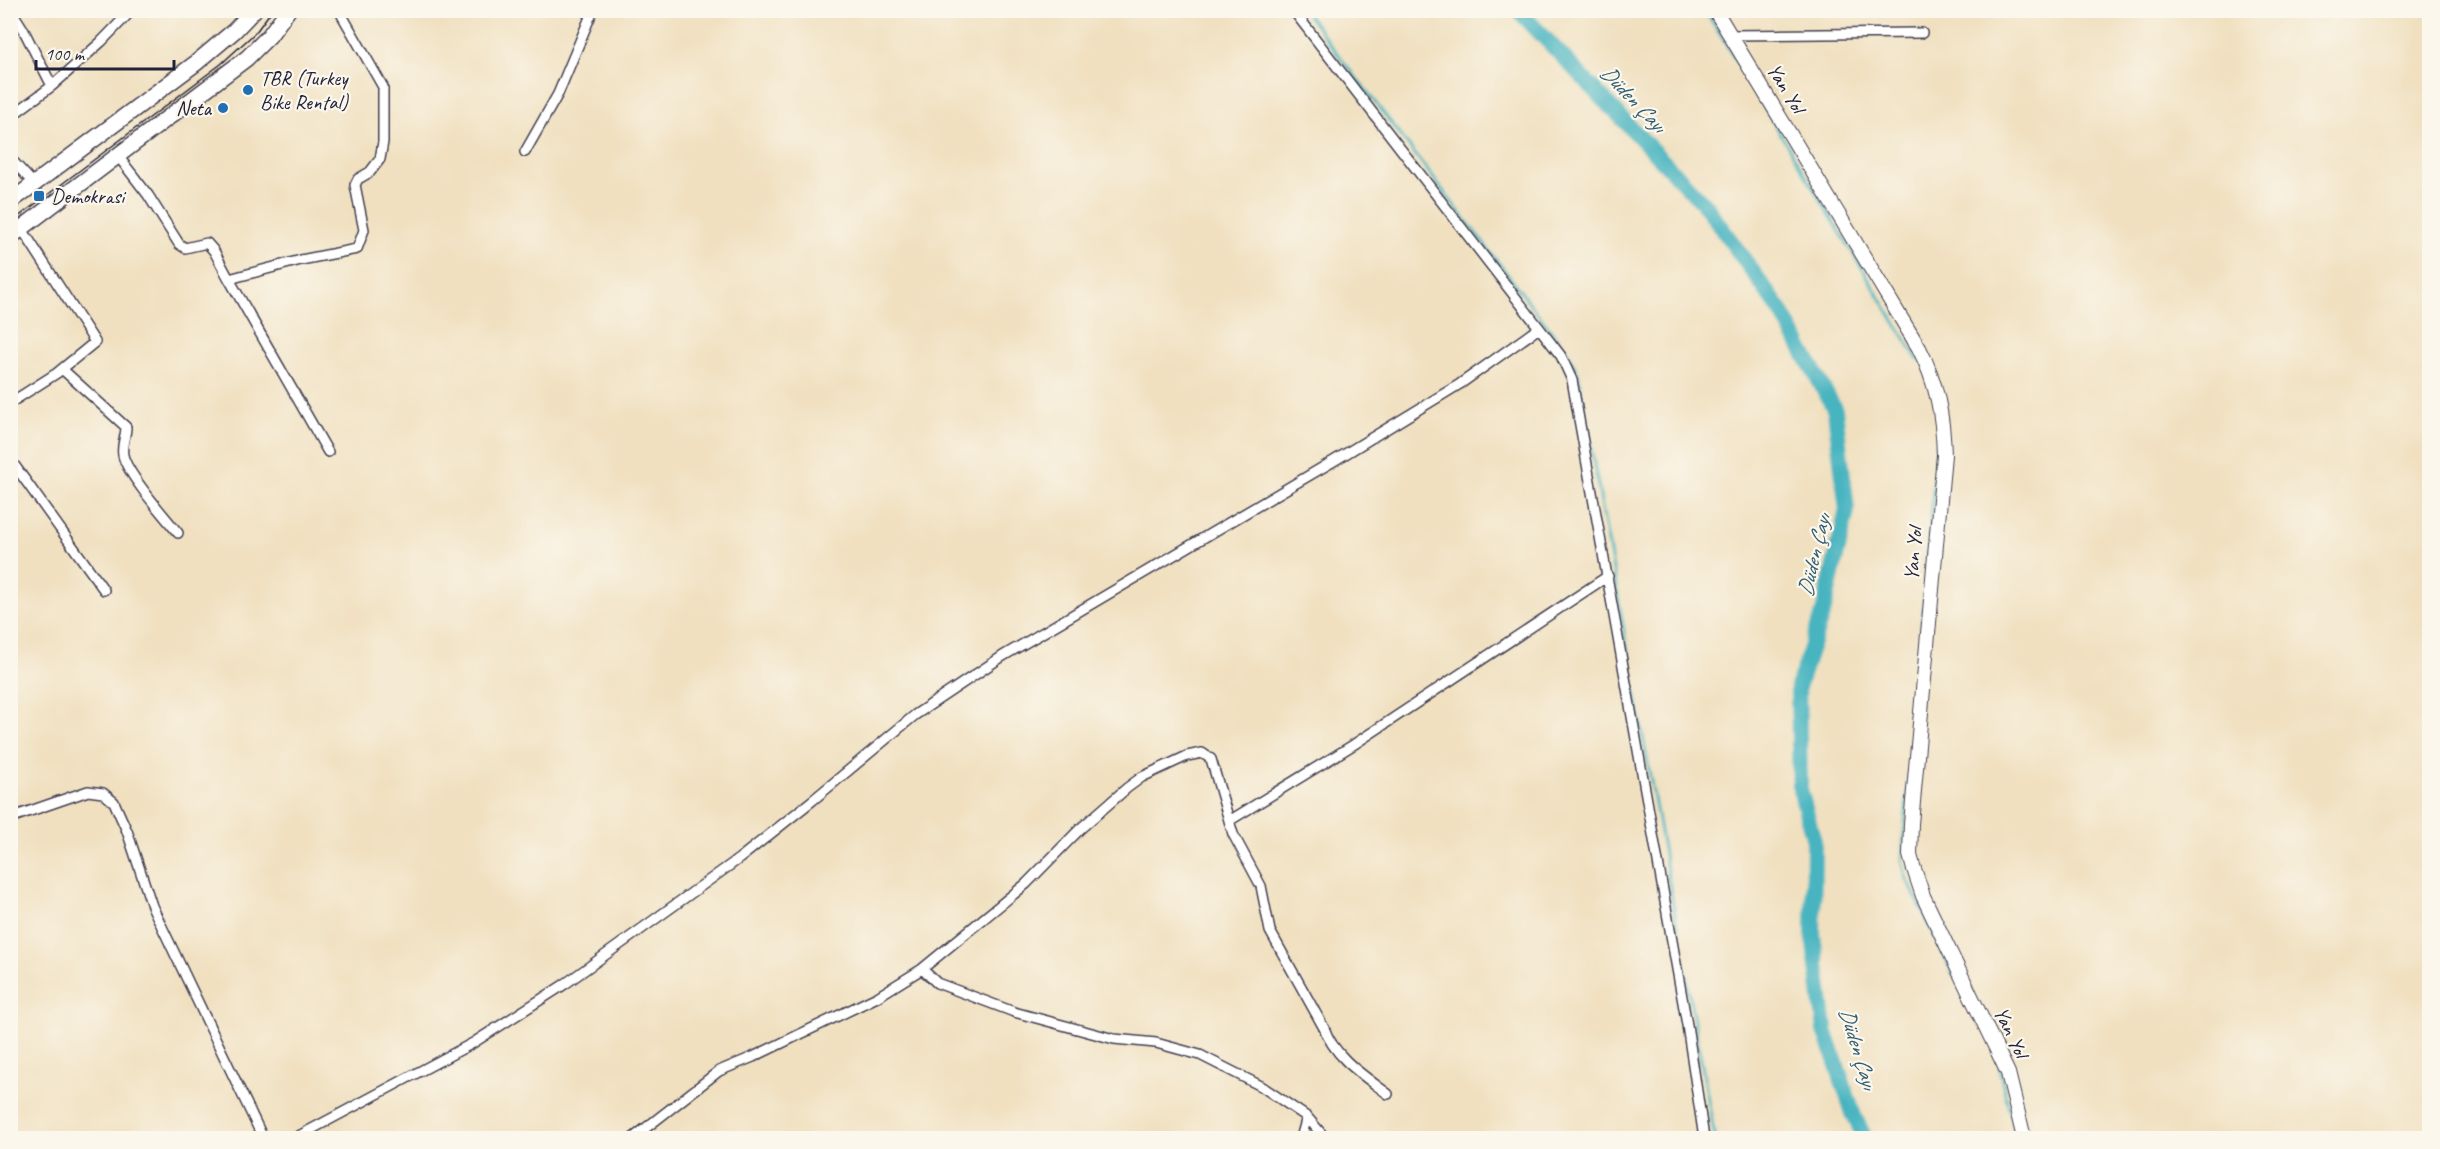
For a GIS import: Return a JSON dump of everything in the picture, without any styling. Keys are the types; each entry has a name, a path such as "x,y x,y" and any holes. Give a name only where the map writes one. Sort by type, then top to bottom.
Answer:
{"main road":[{"path":"10,202 196,63 234,32 254,10"},
{"path":"16,233 247,58 269,36 288,10"}],"street":[{"path":"11,10 52,86"},
{"path":"10,117 52,86 101,42 132,10"},
{"path":"229,279 301,260 357,249 364,230 355,185 358,179 370,172 380,159 383,142 383,87 339,10"},
{"path":"525,152 558,94 593,10"},
{"path":"1293,10 1561,356 1572,380 1687,1025 1704,1138"},
{"name":"Yan Yol","path":"1715,10 1919,348 1935,381 1943,424 1944,455 1910,855 1923,896 2008,1073 2024,1138"},
{"path":"1729,35 1922,33"},
{"path":"118,156 148,195 179,244 185,248 207,243 214,251 328,452"},
{"path":"10,158 34,184"},
{"path":"10,403 62,369 95,342 16,233"},
{"path":"295,1138 473,1042 565,984 740,858 915,715 1003,656 1346,454 1460,384 1539,328"},
{"path":"62,369 126,427 122,445 123,458 178,533"},
{"path":"10,459 104,590"},
{"path":"1229,821 1353,745 1608,576"},
{"path":"633,1138 719,1071 877,997 922,969 1017,891 1109,802 1142,777 1186,756 1202,753 1211,759 1233,834 1261,886 1270,931 1330,1043 1354,1068 1388,1094"},
{"path":"10,818 88,791 103,793 114,802 127,831 152,906 263,1138"},
{"path":"922,969 937,983 1014,1012 1114,1039 1156,1043 1200,1055 1261,1086 1307,1117 1325,1138"},
{"path":"1301,1138 1307,1117"}],"waterway":[{"path":"1304,10 1568,353 1578,374 1715,1138"},
{"name":"Düden Çayı","path":"1518,10 1705,205 1781,311 1835,410 1847,510 1824,609 1798,687 1800,789 1814,841 1813,934 1825,1030 1854,1116 1865,1138"},
{"path":"1705,10 1918,360"},
{"path":"1937,444 1902,859 1906,877 1954,976"},
{"path":"1999,1068 2016,1138"}],"tram line":[{"path":"10,223 221,64 256,32 272,10"}],"place":[{"name":"TBR (Turkey Bike Rental)","path":"248,90"},
{"name":"Neta","path":"223,108"},
{"name":"Demokrasi","path":"39,196"}]}
